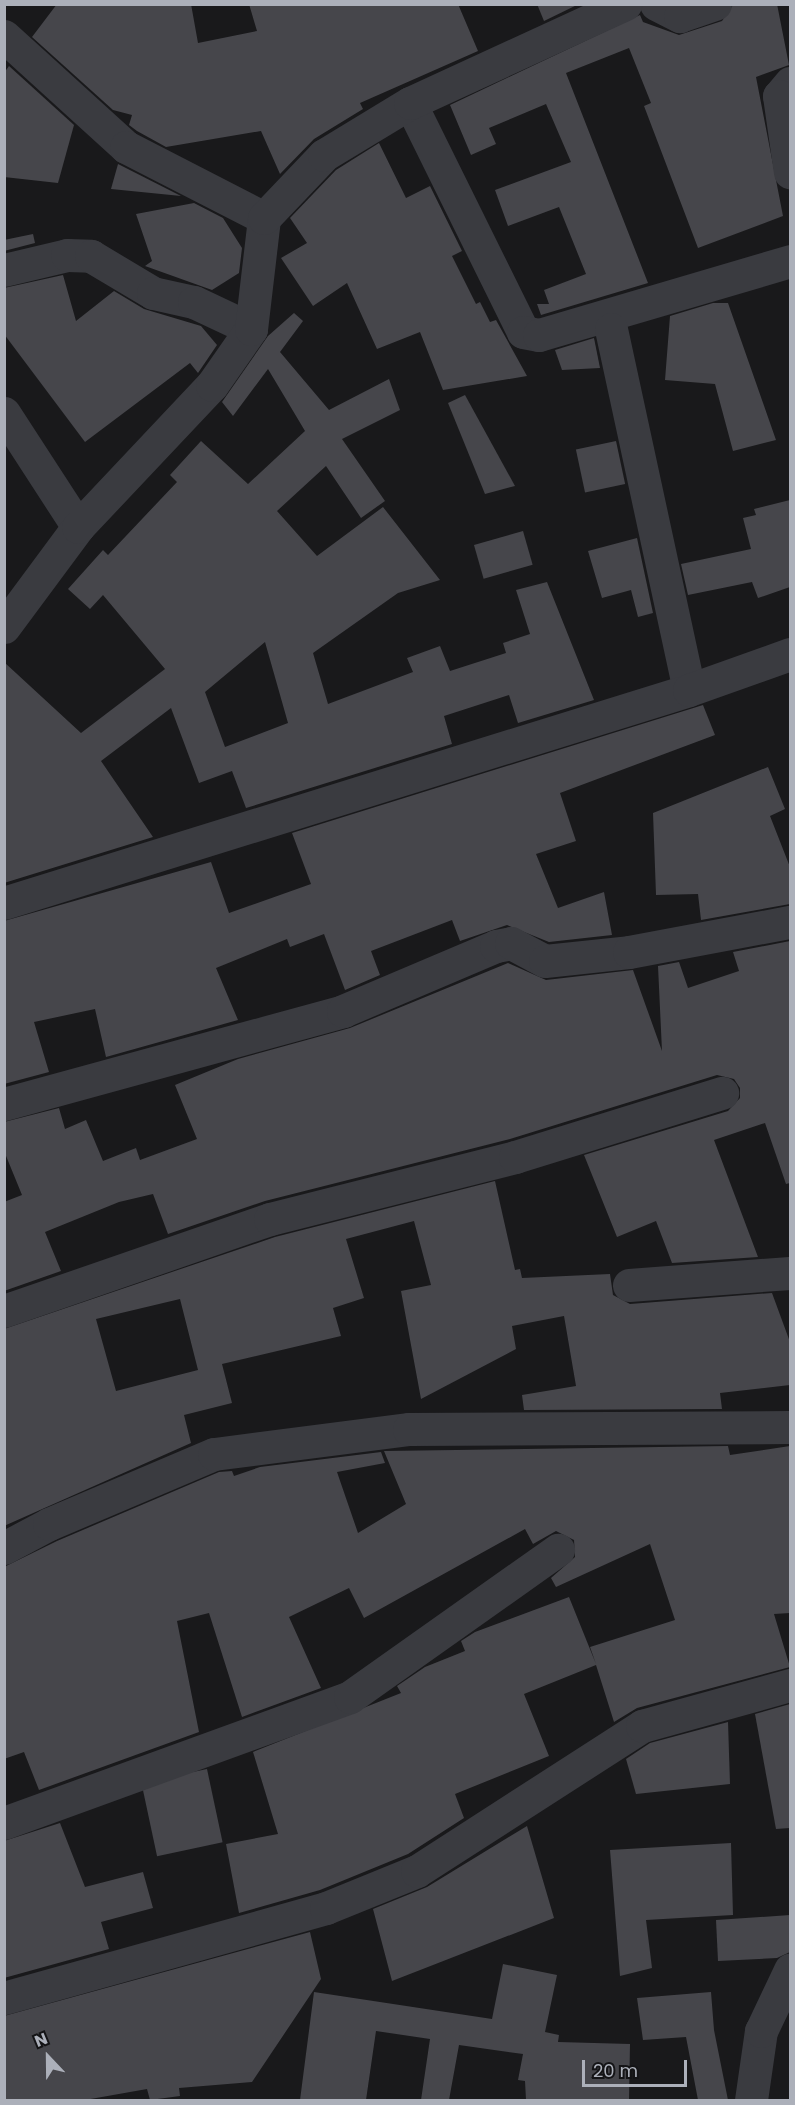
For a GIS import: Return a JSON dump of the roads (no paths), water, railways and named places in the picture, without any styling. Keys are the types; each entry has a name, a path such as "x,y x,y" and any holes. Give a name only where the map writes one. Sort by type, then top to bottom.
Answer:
{"street":[{"path":"4,627 78,527 212,385 251,329 264,218 324,155 410,103 625,4"},
{"path":"656,4 680,16 715,4"},
{"path":"4,36 126,147 264,218"},
{"path":"790,83 779,96 790,172"},
{"path":"410,103 523,332 539,335 790,261"},
{"path":"4,270 67,255 91,255 153,293 194,302 251,329"},
{"path":"611,329 689,690"},
{"path":"4,414 78,527"},
{"path":"4,903 689,690 790,654"},
{"path":"4,1104 343,1011 496,946 511,944 545,961 629,952 790,922"},
{"path":"4,1311 270,1220 515,1157 722,1093"},
{"path":"629,1285 790,1273"},
{"path":"4,1548 49,1524 214,1454 409,1429 790,1427"},
{"path":"4,1823 350,1697 558,1550"},
{"path":"4,1998 326,1908 417,1871 642,1726 790,1685"},
{"path":"752,2100 776,2031 790,1970"}]}
